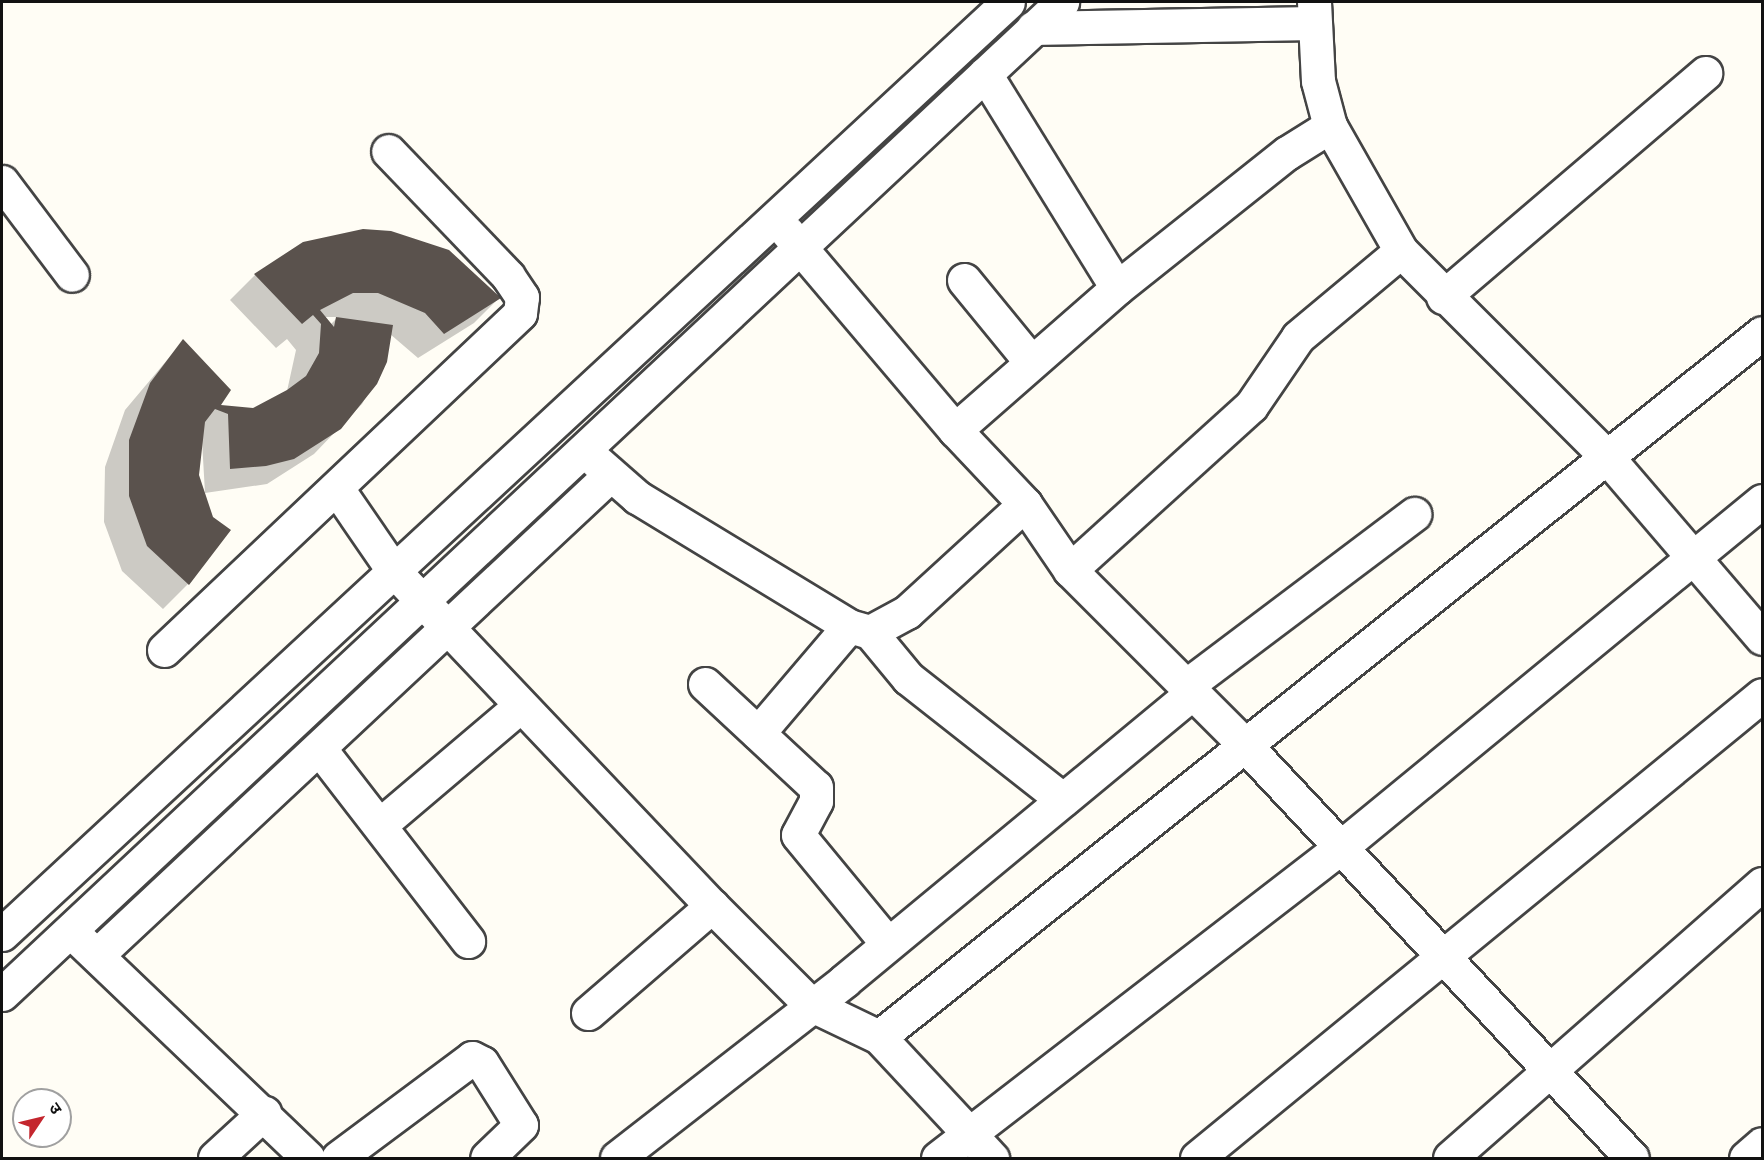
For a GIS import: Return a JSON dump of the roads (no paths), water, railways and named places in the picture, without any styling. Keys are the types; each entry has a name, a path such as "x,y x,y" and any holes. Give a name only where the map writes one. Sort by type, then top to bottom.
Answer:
{"street":[{"path":"2,934 1008,2"},
{"path":"2,994 71,932 1062,2"},
{"path":"1034,28 1313,12 1318,81 1330,126 1401,250 1443,297 1607,457 1695,556 1762,638"},
{"path":"1443,297 1705,73"},
{"path":"985,74 1116,288"},
{"path":"955,430 1116,288 1287,153 1330,126"},
{"path":"164,650 338,490 520,314 522,297 508,276 388,152"},
{"path":"2,182 72,275"},
{"path":"775,217 955,430 1025,504 1070,570 1244,744 1443,959 1632,1158"},
{"path":"1070,570 1243,414 1298,338 1401,250"},
{"path":"964,280 1030,362"},
{"path":"879,1037 1762,333"},
{"path":"584,449 610,475 637,497 859,629 908,678 1063,800"},
{"path":"97,955 610,475"},
{"path":"338,490 393,570 712,906 810,1004 879,1037 992,1158"},
{"path":"938,1158 1341,847 1762,501"},
{"path":"758,733 859,629 907,612 1025,504"},
{"path":"617,1158 888,944 1063,800 1189,689 1414,514"},
{"path":"705,684 816,787 816,801 798,835 888,944"},
{"path":"1197,1158 1443,959 1762,695"},
{"path":"381,824 520,706"},
{"path":"320,748 381,824 468,941"},
{"path":"1450,1158 1547,1068 1762,884"},
{"path":"588,1014 712,906"},
{"path":"71,932 264,1113 308,1158"},
{"path":"338,1158 472,1058 482,1063 521,1125 487,1158"},
{"path":"215,1158 264,1113"},
{"path":"1746,1158 1762,1144"}]}
